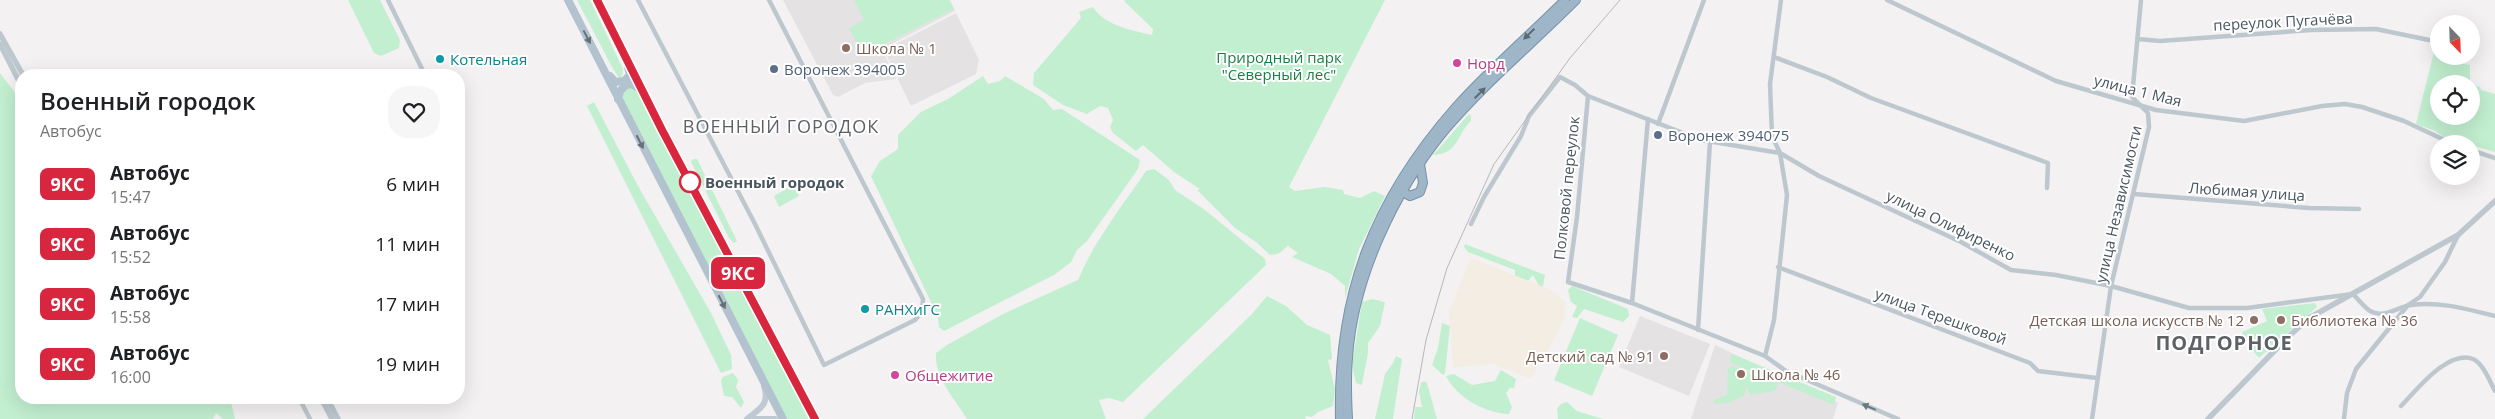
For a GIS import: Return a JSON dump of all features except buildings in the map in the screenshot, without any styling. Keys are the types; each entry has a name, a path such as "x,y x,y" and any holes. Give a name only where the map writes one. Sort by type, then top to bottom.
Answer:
{"highway":[{"path":"1340,419 1341,356 1356,282 1366,250 1398,184 1432,136 1458,106 1565,0"},
{"path":"1348,419 1348,356 1363,282 1386,222 1420,164 1463,111 1576,0"},
{"path":"1402,193 1413,196 1423,188 1420,164"},
{"path":"1398,184 1402,193"}],"main road":[{"path":"568,0 783,419"},
{"path":"598,0 642,90 815,419"},
{"path":"606,73 615,82 624,81 630,75 626,58"},
{"path":"618,99 620,91 626,85 632,84 642,90"},
{"path":"747,419 762,408 766,401 762,378"},
{"path":"753,419 775,419"}],"street":[{"path":"388,0 422,69"},
{"path":"638,0 754,224 824,365 915,320 922,312 923,299 769,0"},
{"path":"1658,124 1704,0"},
{"path":"1765,356 1774,320 1778,267 1787,195 1780,153 1772,136 1770,84 1781,0"},
{"name":"улица 1 Мая","path":"1887,0 2056,81 2140,106 2170,113 2244,120 2322,106 2345,104 2362,107 2404,121 2434,135"},
{"name":"улица Независимости","path":"2092,419 2111,286 2149,127 2148,113 2132,97 2141,0"},
{"name":"переулок Пугачёва","path":"2138,39 2160,41 2311,30 2376,29 2429,40"},
{"path":"0,34 20,69"},
{"path":"0,44 15,73"},
{"path":"1774,56 1827,77 1870,98 2048,163 2047,188"},
{"name":"улица Олифиренко","path":"1471,224 1484,197 1521,136 1529,116 1560,77 1575,85 1588,96 1658,124 1710,142 1780,153 1819,176 1952,238 2011,270 2056,275 2111,286 2189,308 2247,308 2353,294"},
{"name":"Полковой переулок","path":"1588,96 1577,217 1568,282 1632,304"},
{"path":"1648,119 1632,304 1765,356 1786,371 1898,419"},
{"path":"1698,330 1710,142"},
{"path":"2480,153 2495,158"},
{"name":"Любимая улица","path":"2134,194 2309,208 2359,209"},
{"path":"2208,419 2309,318 2458,236 2495,201"},
{"path":"2353,294 2370,311 2388,313 2408,305 2420,297 2445,262 2458,236"},
{"name":"улица Терешковой","path":"1778,267 2030,362 2038,372 2097,378"},
{"path":"2344,419 2347,393 2356,370 2408,305 2427,304 2456,307 2495,316"},
{"path":"2401,406 2443,364 2465,358 2474,359 2480,365 2495,391"},
{"path":"302,404 310,419"},
{"path":"324,404 332,419"},
{"path":"330,404 338,419"}],"shaded area":[{"name":"Школа № 1","path":"783,0 950,0 955,11 882,49 896,79 865,83 838,97 833,95"},
{"path":"956,13 979,60 976,74 911,106 884,50"},
{"name":"Детский сад № 91","path":"1640,316 1710,344 1689,396 1619,367"},
{"name":"Школа № 46","path":"1715,345 1838,403 1833,419 1691,419"}],"green space":[{"path":"348,0 380,0 400,40 399,48 381,56 374,53"},
{"path":"577,0 590,0 623,69 622,76 619,78 613,69"},
{"path":"854,0 949,0 954,9 863,55 849,28 864,20"},
{"name":"Природный парк \"Северный лес\"","path":"1385,0 1289,187 1295,191 1325,187 1343,190 1344,194 1360,198 1374,191 1385,196 1359,249 1345,298 1345,286 1331,274 1292,257 1298,253 1288,246 1278,254 1270,255 1256,242 1235,228 1197,190 1200,189 1174,172 1143,145 1136,151 1113,133 1110,127 1113,120 1108,108 1100,106 1087,114 1063,105 1033,85 1034,73 1081,18 1079,12 1093,7 1104,19 1112,23 1152,35 1153,29 1124,1"},
{"path":"2431,65 2470,65 2470,75 2430,75 2430,125 2480,125 2480,87 2481,90 2495,94 2495,152 2480,148 2480,135 2441,135 2416,124"},
{"path":"0,73 15,93 15,404 231,404 235,419 223,419 216,413 213,419 0,419"},
{"path":"983,76 988,84 1000,81 1005,76 1044,99 1053,110 1062,109 1140,160 1138,169 1087,241 1077,250 1071,262 1054,275 944,331 939,327 938,317 871,176 880,161 898,149 898,135 921,112 948,99"},
{"path":"632,87 637,91 809,419 786,419 622,99 622,92 626,88"},
{"path":"594,102 638,186 711,313 731,355 732,369 721,373 587,106"},
{"path":"1469,114 1471,121 1456,143 1448,151 1433,155"},
{"path":"693,159 697,159 737,241 734,243 729,238 691,162"},
{"path":"1154,169 1169,180 1175,190 1205,210 1265,259 1266,265 1123,402 1109,398 1099,400 1106,419 967,419 951,396 938,371 936,353 1003,314 1078,280 1100,237 1146,171"},
{"path":"793,185 799,196 779,207 774,196"},
{"path":"1465,244 1545,275 1542,291 1533,275 1527,282 1515,279 1515,270 1468,252 1464,247"},
{"path":"1572,286 1628,309 1629,316 1623,322 1584,309 1577,318 1572,317 1577,306 1571,302 1568,290"},
{"path":"1267,296 1286,306 1307,325 1330,335 1332,359 1328,360 1335,389 1333,406 1318,412 1312,417 1306,416 1305,419 1143,419 1252,314"},
{"path":"1372,299 1385,302 1380,326 1368,343 1362,385 1356,383 1352,365 1362,302"},
{"path":"2315,303 2317,307 2259,358 2244,340 2242,332 2267,321 2262,309"},
{"path":"1580,318 1618,335 1592,396 1554,380"},
{"path":"1442,323 1450,326 1445,373 1443,375 1432,365 1438,348"},
{"path":"1732,354 1836,397 1834,405 1729,362"},
{"path":"1396,356 1402,359 1393,419 1375,419 1385,374"},
{"path":"1732,366 1777,383 1777,388 1774,391 1750,395 1747,387 1744,396 1728,403 1715,404 1713,400 1727,395 1728,368"},
{"path":"1501,370 1516,379 1514,388 1510,388 1506,393 1512,407 1509,414 1491,411 1473,403 1457,391 1446,376 1454,374 1472,385 1495,381"},
{"path":"733,373 738,380 736,387 744,402 741,408 732,397 724,396 721,381 723,377"},
{"path":"1424,381 1427,383 1437,419 1414,419 1415,407 1422,407 1419,392 1421,383"},
{"path":"1567,402 1577,411 1603,419 1558,419 1557,409 1561,404"}],"sand":[{"path":"1471,258 1549,289 1565,301 1565,320 1531,379 1493,364 1453,368 1449,311"}],"railway":[{"path":"1412,419 1426,340 1447,268 1494,164 1570,58 1620,0"}],"bus line":[{"name":"9КС","path":"597,0 662,130 815,419"}],"place":[{"name":"Школа № 1","path":"846,48"},
{"name":"Котельная","path":"440,59"},
{"name":"Норд","path":"1457,63"},
{"name":"Воронеж 394005","path":"774,69"},
{"name":"Воронеж 394075","path":"1658,135"},
{"name":"Военный городок","path":"690,182"},
{"name":"РАНХиГС","path":"865,309"},
{"name":"Детская школа искусств № 12","path":"2254,320"},
{"name":"Библиотека № 36","path":"2281,320"},
{"name":"Детский сад № 91","path":"1664,356"},
{"name":"Школа № 46","path":"1741,374"},
{"name":"Общежитие","path":"895,375"}],"district":[{"name":"ВОЕННЫЙ ГОРОДОК","path":"781,126"},
{"name":"ПОДГОРНОЕ","path":"2224,342"}]}
